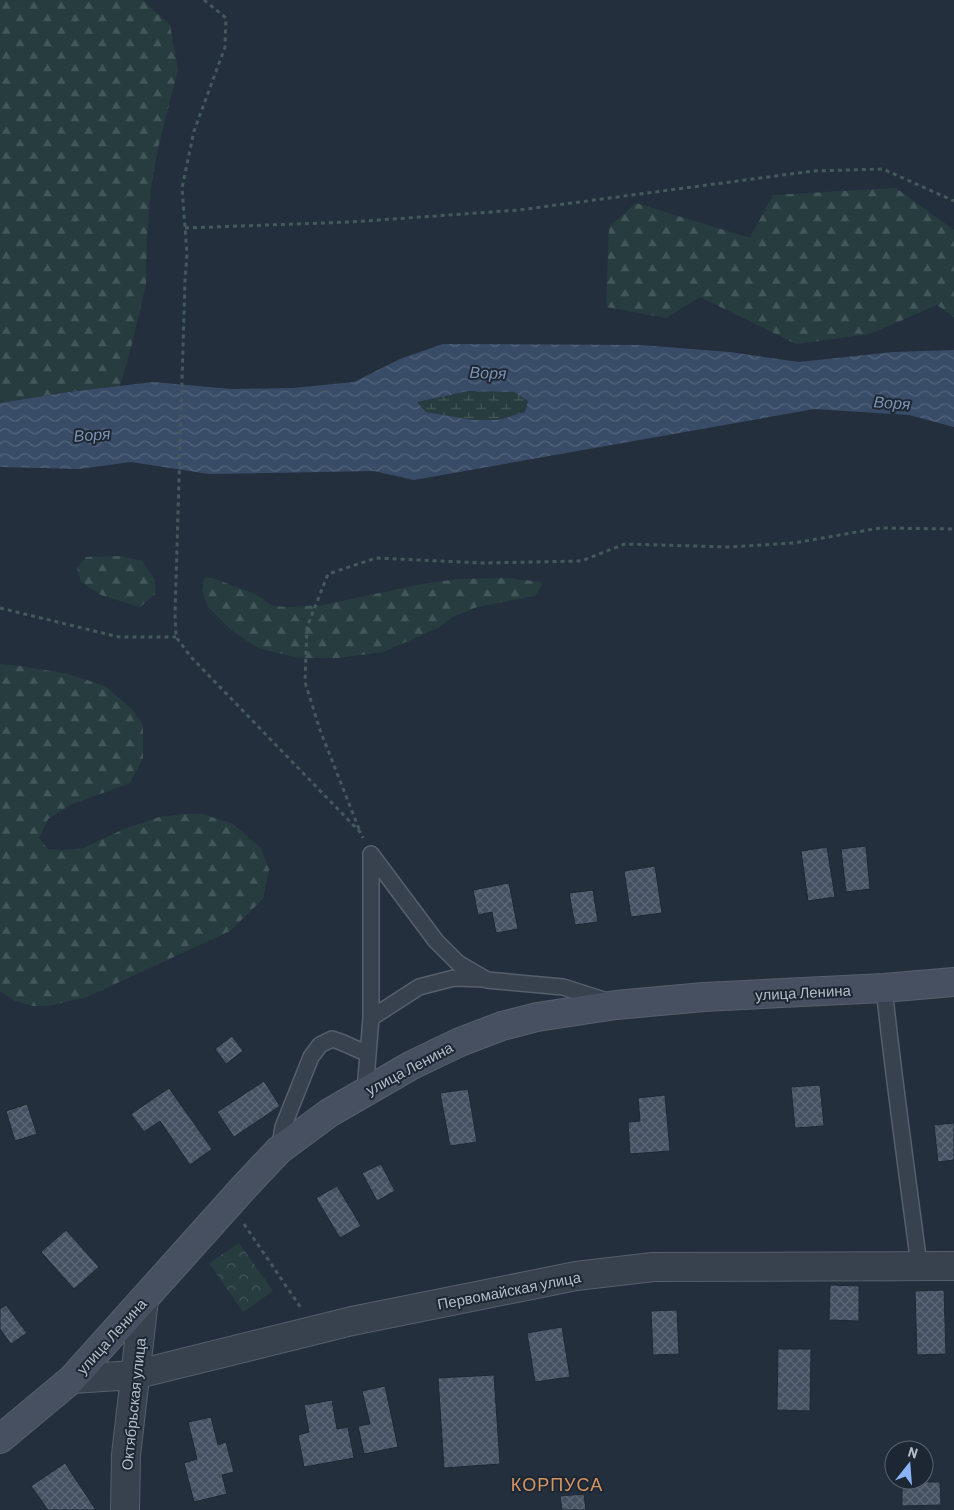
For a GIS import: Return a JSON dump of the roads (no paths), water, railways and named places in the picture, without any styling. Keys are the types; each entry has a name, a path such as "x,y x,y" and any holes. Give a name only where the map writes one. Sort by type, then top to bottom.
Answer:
{"street":[{"name":"улица Ленина","path":"0,1439 72,1379 280,1150 328,1113 412,1065 460,1042 502,1026 537,1017 616,1005 704,997 884,988 954,982"},
{"name":"Первомайская улица","path":"72,1379 134,1375 316,1329 494,1291 576,1276 653,1266 954,1266"},
{"name":"Октябрьская улица","path":"125,1510 126,1455 144,1299"}],"lane":[{"path":"365,1091 371,1018 371,854 436,941 458,964 487,980"},
{"path":"371,1018 419,987 454,978 563,987 616,1005"},
{"path":"884,988 895,1092 902,1126 919,1265"},
{"path":"280,1150 283,1127 311,1056 320,1045 332,1039 368,1054"}],"water":[{"name":"Воря","path":"443,344 640,345 730,352 799,362 893,352 954,350 954,427 909,415 814,409 414,480 374,471 209,474 131,462 78,469 0,467 0,403 69,392 153,382 231,389 293,388 354,382 400,359","holes":["468,391 514,392 528,401 525,412 498,420 473,420 426,412 417,402"]}],"district":[{"name":"КОРПУСА","path":"557,1484"}]}
